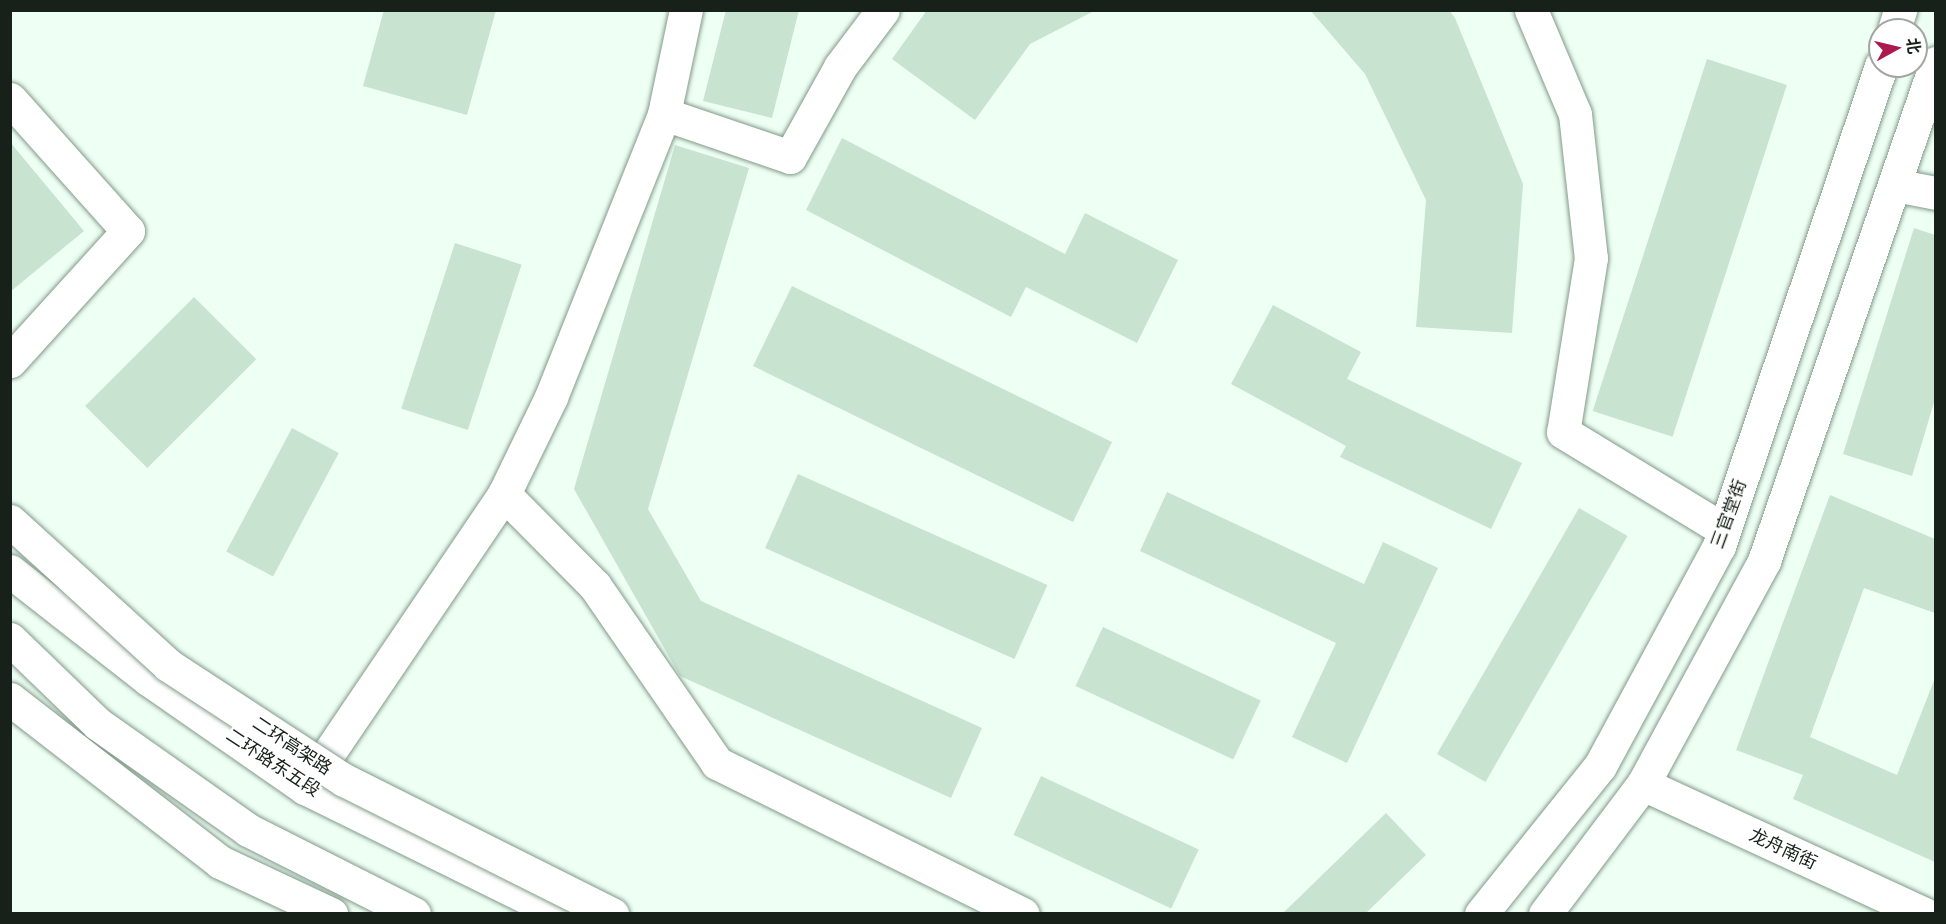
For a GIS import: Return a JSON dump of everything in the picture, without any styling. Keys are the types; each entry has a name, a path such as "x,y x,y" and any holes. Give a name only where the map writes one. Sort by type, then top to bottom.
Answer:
{"main road":[{"path":"305,788 504,494 551,397 664,114 686,10"},
{"path":"664,114 790,157 840,68 883,10"},
{"path":"1531,10 1575,114 1591,258 1563,432 1724,530"},
{"path":"1545,914 1643,784 1764,561 1935,63"},
{"name":"三官堂街","path":"1481,914 1600,766 1724,530 1877,78"},
{"path":"10,99 128,231 10,361"},
{"path":"1894,185 1935,193"},
{"path":"504,494 595,586 717,763 1023,914"},
{"name":"二环高架路","path":"10,521 168,665 334,774 612,914"},
{"name":"二环路东五段","path":"10,571 148,679 305,788 561,914"},
{"path":"10,639 98,724 248,830 414,914"},
{"path":"10,699 220,862 331,914"},
{"name":"龙舟南街","path":"1643,784 1924,914"}],"building":[{"path":"384,10 496,10 467,115 363,86"},
{"path":"726,10 799,10 772,118 703,101"},
{"path":"927,10 1096,10 1030,44 975,120 892,59"},
{"path":"1310,10 1449,10 1455,18 1523,184 1512,333 1416,327 1426,200 1365,74"},
{"path":"1707,59 1787,85 1673,437 1593,411"},
{"path":"842,138 1065,254 1085,213 1178,260 1137,343 1026,287 1011,317 806,210"},
{"path":"10,142 84,231 10,292"},
{"path":"675,145 749,168 648,509 701,601 982,728 951,798 680,676 574,489"},
{"path":"1914,228 1935,235 1935,399 1912,476 1843,454"},
{"path":"455,243 522,265 468,430 401,408"},
{"path":"792,286 1112,442 1073,522 753,366"},
{"path":"194,297 256,359 147,468 85,406"},
{"path":"1273,305 1361,352 1347,379 1522,463 1491,529 1340,457 1346,446 1231,384"},
{"path":"292,428 339,453 273,576 226,552"},
{"path":"798,474 1047,585 1014,659 765,548"},
{"path":"1167,492 1364,584 1383,542 1438,568 1347,763 1292,737 1336,643 1140,551"},
{"path":"1830,495 1935,539 1935,613 1864,588 1810,737 1897,775 1935,678 1935,862 1793,799 1803,775 1736,750"},
{"path":"1579,508 1627,536 1485,782 1437,754"},
{"path":"1103,627 1261,701 1233,759 1076,686"},
{"path":"1041,776 1199,850 1171,908 1014,835"},
{"path":"1386,813 1426,855 1365,914 1282,914"}]}
